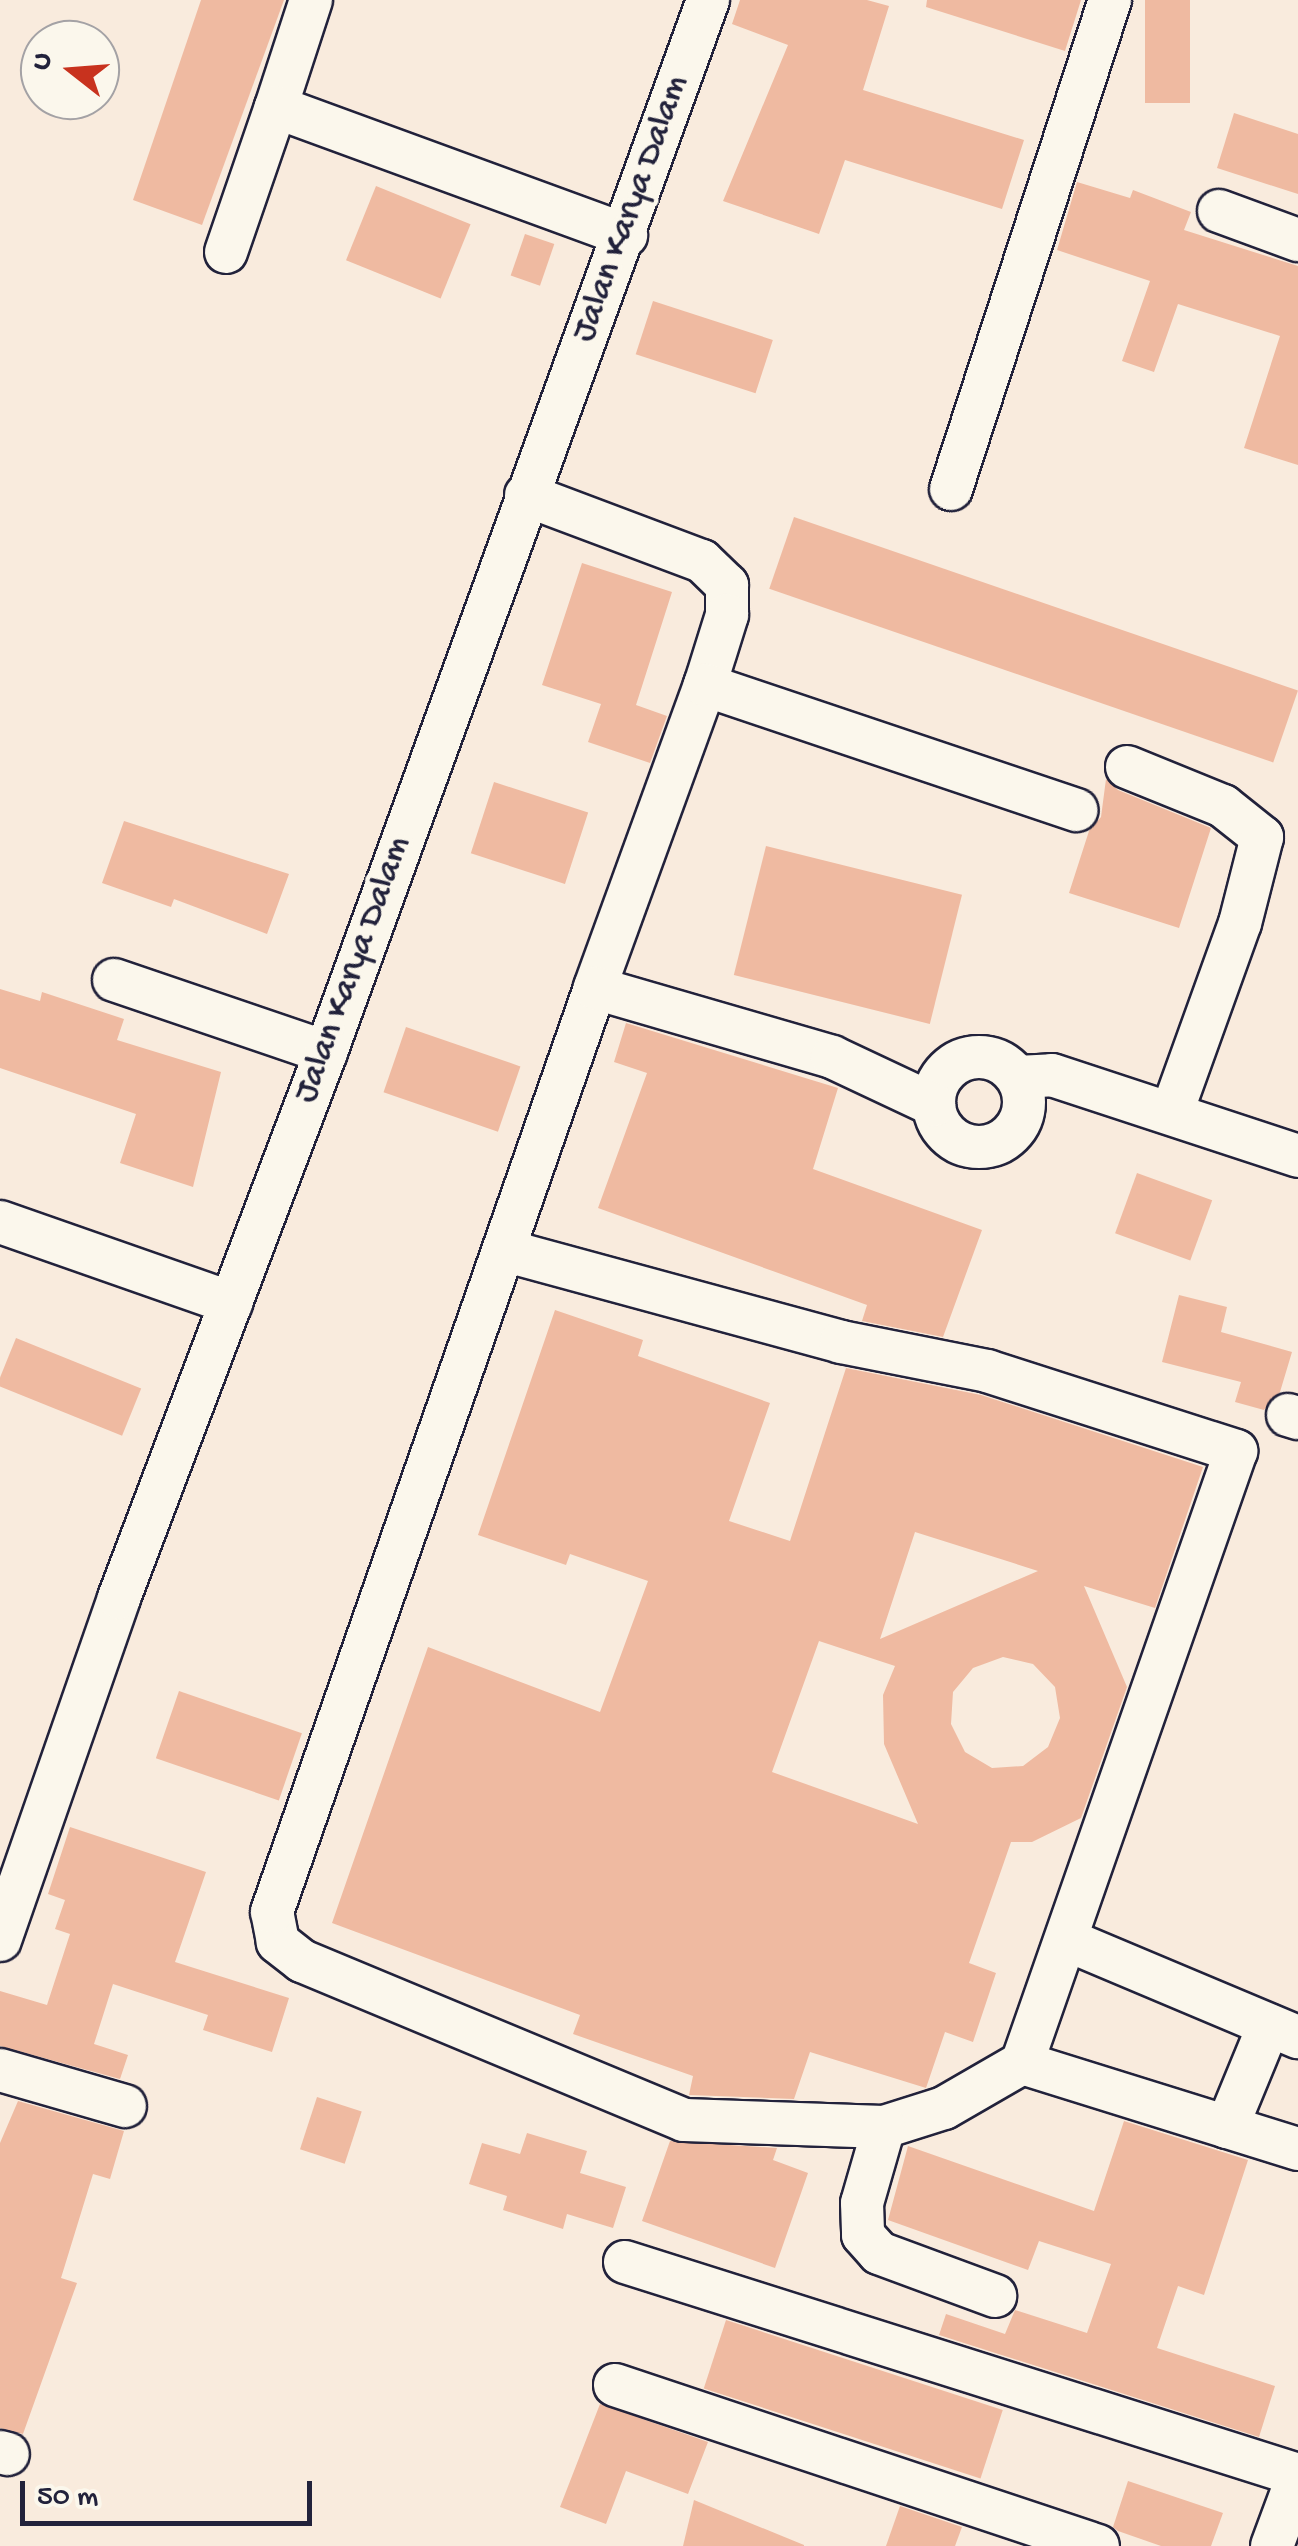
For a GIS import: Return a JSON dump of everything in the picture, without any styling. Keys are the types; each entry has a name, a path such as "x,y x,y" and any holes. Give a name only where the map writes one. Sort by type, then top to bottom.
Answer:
{"street":[{"path":"226,252 311,0"},
{"name":"Jalan Karya Dalam","path":"0,1940 526,494 626,235 708,0"},
{"path":"951,488 1110,0"},
{"path":"276,107 626,235"},
{"path":"1219,211 1298,240"},
{"path":"507,1251 841,1342 986,1371 1236,1452 1022,2063 944,2108 884,2128 684,2120 302,1961 278,1942 272,1912 277,1894 507,1251 727,615 722,575 702,561 526,494"},
{"path":"705,685 1077,810"},
{"path":"1126,767 1223,806 1262,837 1240,922 1172,1112"},
{"path":"114,980 326,1052"},
{"path":"595,988 832,1057 934,1106 950,1138 985,1147 1016,1127 1022,1110 1018,1077"},
{"path":"934,1106 945,1074 973,1058 996,1060 1018,1077 1052,1075 1298,1156"},
{"path":"0,1222 231,1302"},
{"path":"1067,1940 1284,2031 1226,2126"},
{"path":"1022,2063 1298,2149"},
{"path":"0,2070 125,2106"},
{"path":"884,2128 862,2202 863,2235 880,2254 995,2296"},
{"path":"625,2262 1298,2476 1275,2545"},
{"path":"616,2385 1098,2546"}],"building":[{"path":"201,0 284,0 202,225 133,200"},
{"path":"740,0 867,0 889,6 863,90 1024,140 1002,209 845,160 819,234 723,201 788,45 732,24"},
{"path":"927,0 1081,0 1065,51 926,7"},
{"path":"1145,0 1190,0 1190,103 1145,103"},
{"path":"1234,113 1298,134 1298,194 1217,168"},
{"path":"1077,182 1130,198 1133,190 1191,212 1184,230 1298,266 1298,465 1244,448 1280,336 1178,304 1154,372 1122,361 1150,281 1057,250"},
{"path":"376,186 471,224 441,298 346,260"},
{"path":"525,234 554,244 540,286 511,276"},
{"path":"653,301 773,340 756,393 636,354"},
{"path":"794,517 1298,691 1273,762 769,589"},
{"path":"582,563 672,592 636,705 667,716 650,763 588,742 601,704 542,685"},
{"path":"1106,779 1118,790 1211,828 1179,928 1069,893 1089,831 1101,817"},
{"path":"494,782 588,813 565,884 471,853"},
{"path":"124,821 289,874 267,934 174,899 171,907 102,883"},
{"path":"766,846 962,895 930,1024 734,975"},
{"path":"0,989 40,1001 42,992 124,1019 117,1040 221,1072 193,1187 120,1163 136,1114 0,1068"},
{"path":"626,1023 838,1088 813,1169 982,1230 943,1337 862,1321 867,1305 598,1208 647,1073 614,1062"},
{"path":"406,1027 520,1066 498,1132 384,1092"},
{"path":"1137,1173 1212,1200 1190,1261 1115,1233"},
{"path":"1179,1295 1227,1307 1221,1332 1292,1352 1280,1392 1264,1410 1235,1402 1241,1382 1162,1362"},
{"path":"555,1310 643,1340 638,1356 770,1403 729,1521 790,1541 846,1368 981,1395 1203,1467 1155,1608 1084,1586 1127,1687 1081,1818 1032,1842 1011,1842 969,1963 996,1973 973,2042 945,2032 926,2088 810,2052 794,2099 689,2095 693,2076 573,2034 580,2015 332,1923 428,1647 600,1712 648,1581 570,1554 566,1565 478,1535","holes":["915,1532 1007,1561 1038,1571 880,1639","819,1641 895,1666 883,1695 884,1744 918,1824 772,1772","1003,1657 1033,1664 1055,1687 1060,1718 1048,1747 1023,1766 992,1768 965,1752 951,1724 953,1692 973,1668"]},
{"path":"16,1338 141,1389 122,1436 0,1387"},
{"path":"179,1691 302,1733 279,1800 156,1758"},
{"path":"70,1827 206,1872 175,1962 289,1998 272,2052 203,2030 208,2015 113,1984 94,2044 128,2055 120,2079 0,2046 0,1991 47,2005 70,1934 55,1929 65,1900 48,1894"},
{"path":"317,2097 362,2112 345,2164 300,2149"},
{"path":"18,2101 124,2131 110,2179 93,2174 61,2278 77,2283 23,2434 0,2428 0,2143"},
{"path":"1124,2121 1248,2160 1204,2295 1178,2286 1157,2348 1275,2386 1259,2437 939,2335 946,2314 1005,2334 1015,2310 1087,2333 1111,2264 1039,2241 1028,2270 888,2220 908,2146 1094,2211"},
{"path":"527,2133 587,2151 580,2173 626,2187 613,2228 567,2214 563,2229 503,2210 507,2196 469,2184 482,2143 520,2154"},
{"path":"670,2141 777,2148 773,2160 808,2173 775,2268 642,2221"},
{"path":"726,2320 1003,2410 981,2478 704,2388"},
{"path":"600,2404 708,2442 688,2494 626,2471 606,2524 560,2507"},
{"path":"1128,2481 1223,2513 1211,2546 1161,2546 1118,2531 1113,2527"},
{"path":"694,2500 804,2545 804,2546 683,2546"},
{"path":"900,2506 962,2527 955,2546 886,2546"}]}
